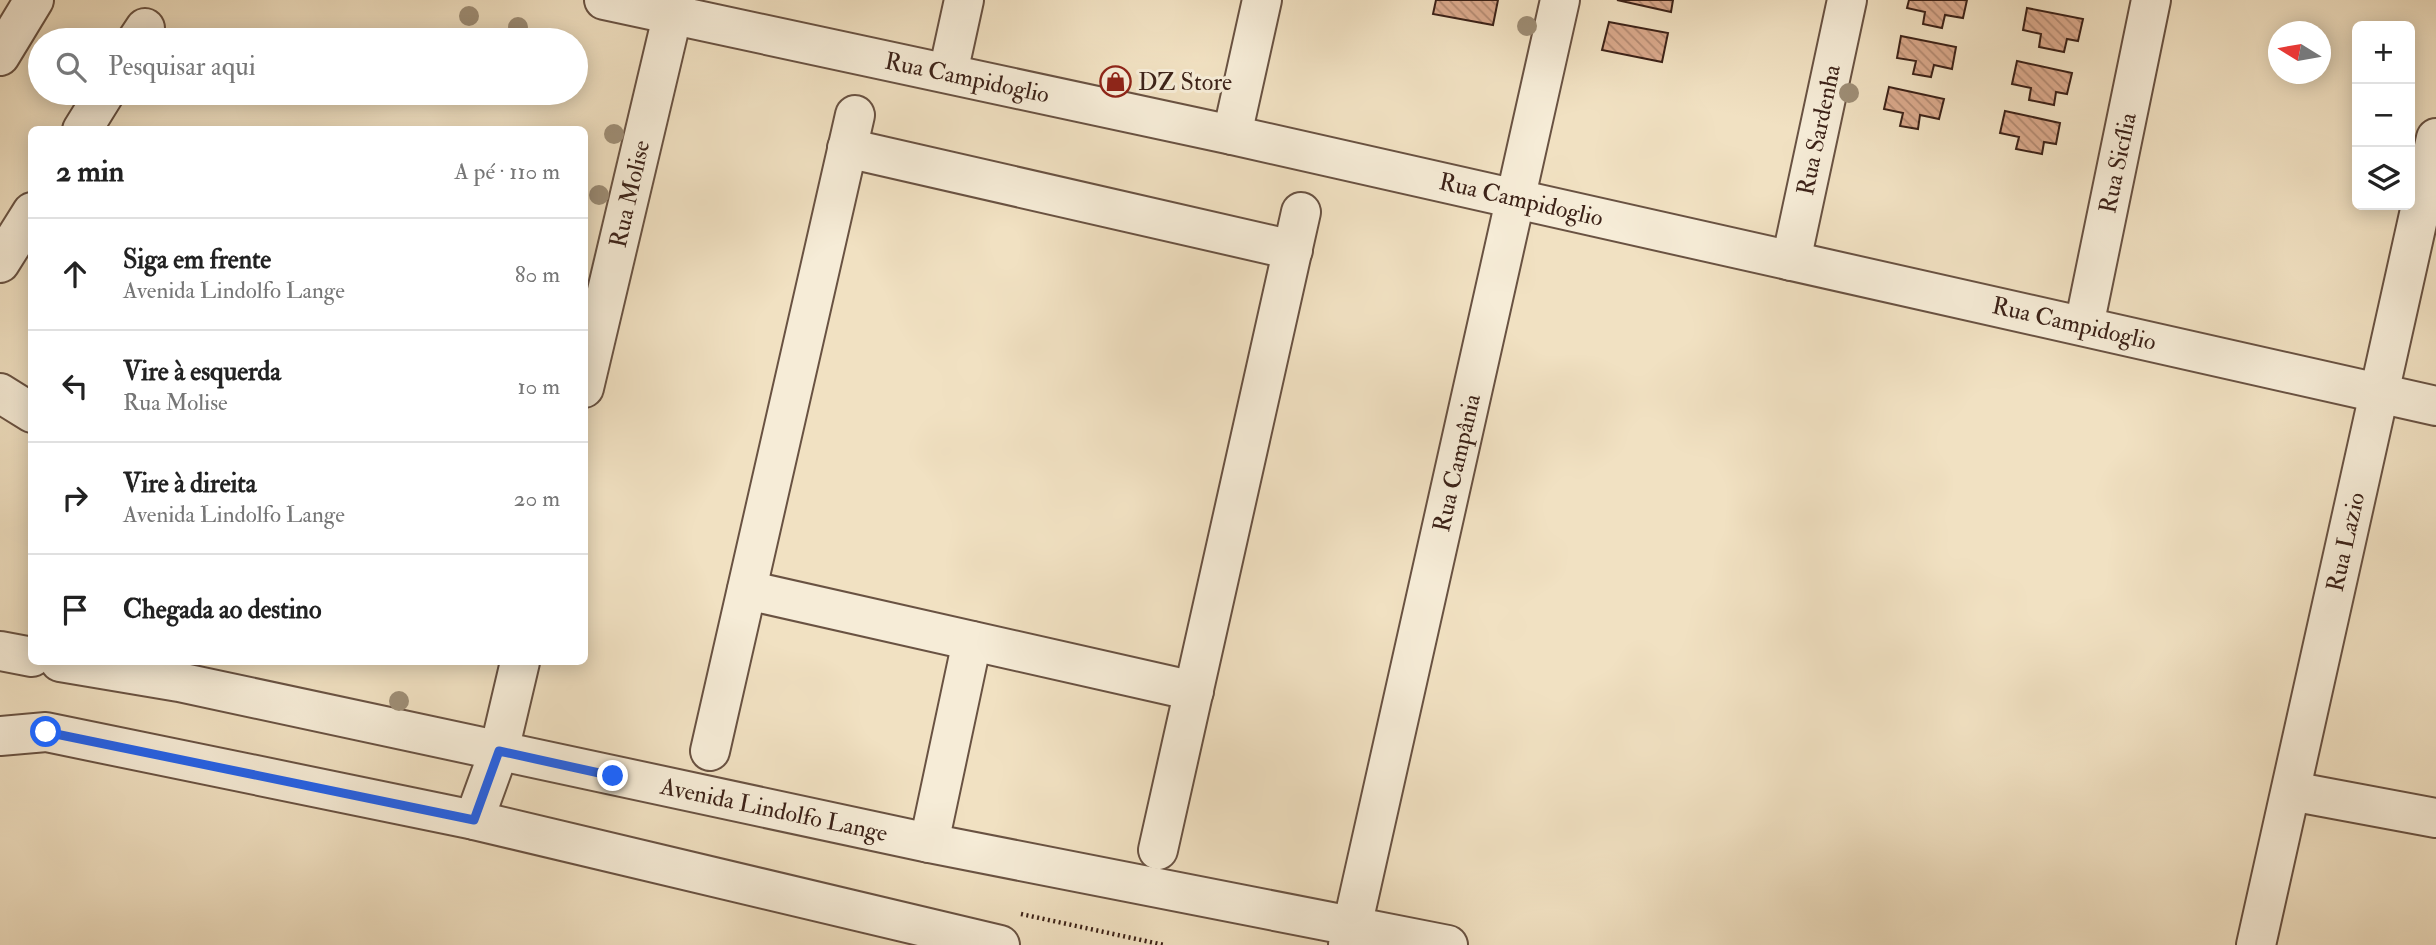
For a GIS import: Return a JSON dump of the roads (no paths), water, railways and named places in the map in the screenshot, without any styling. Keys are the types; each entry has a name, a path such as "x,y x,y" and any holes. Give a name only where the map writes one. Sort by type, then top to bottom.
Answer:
{"street":[{"path":"0,56 34,0"},
{"name":"Rua Campidoglio","path":"604,0 674,7 948,73 2436,406"},
{"path":"948,73 964,0"},
{"path":"1232,135 1262,0"},
{"name":"Rua Campânia","path":"1351,935 1560,0"},
{"name":"Rua Sardenha","path":"1791,261 1847,0"},
{"name":"Rua Sicília","path":"2084,326 2151,0"},
{"name":"Rua Molise","path":"588,371 674,7"},
{"path":"84,126 98,105"},
{"path":"710,751 851,131 1293,250"},
{"name":"Rua Lazio","path":"2256,945 2436,138"},
{"path":"1158,850 1301,212"},
{"path":"0,263 28,218"},
{"path":"0,393 28,410"},
{"path":"747,590 1194,691"},
{"path":"929,843 972,641"},
{"path":"0,651 28,656"},
{"name":"Avenida Lindolfo Lange","path":"95,665 178,672 499,751 1351,935 1448,945"},
{"path":"474,820 499,751 519,665"},
{"path":"0,736 46,732 474,820 1000,945"},
{"path":"2291,791 2436,818"}],"place":[{"name":"DZ Store","path":"1115,82"}]}
